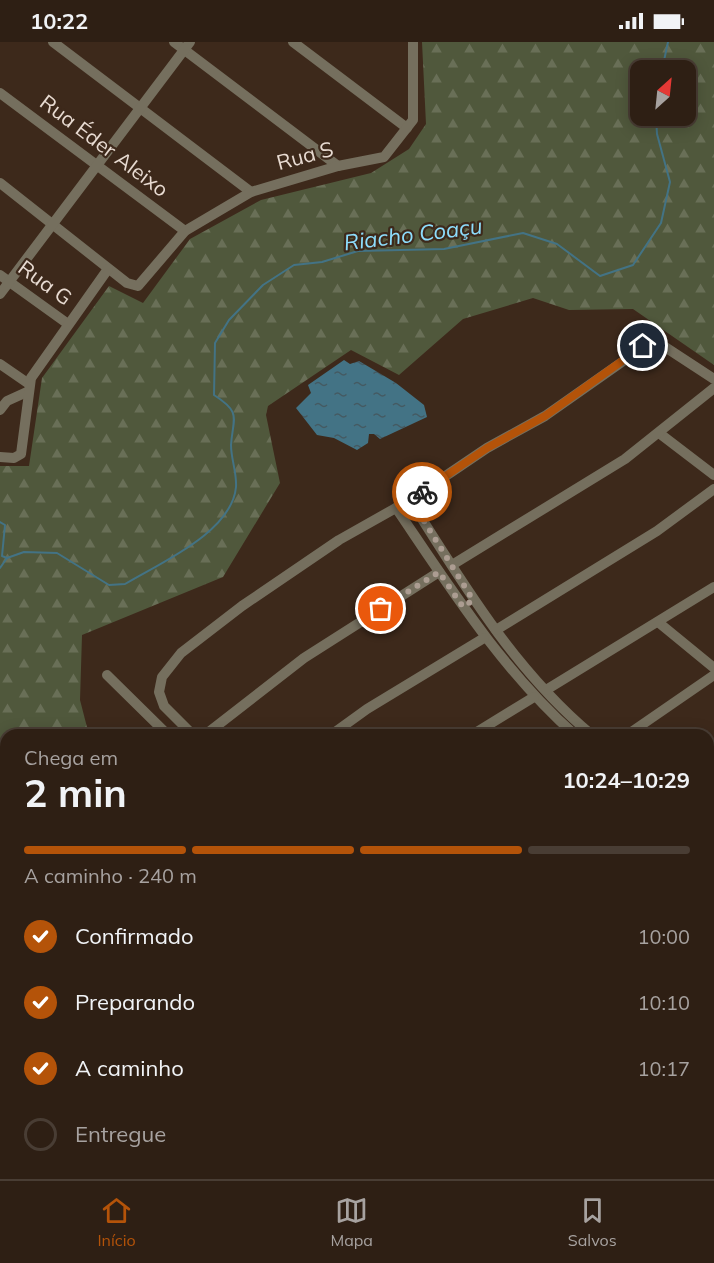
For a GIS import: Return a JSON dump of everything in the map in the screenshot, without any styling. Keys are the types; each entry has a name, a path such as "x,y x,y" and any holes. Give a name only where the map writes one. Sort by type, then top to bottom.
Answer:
{"street":[{"path":"53,42 251,192"},
{"path":"174,42 187,46 338,166"},
{"path":"293,42 407,128"},
{"name":"Rua S","path":"108,268 132,285 138,286 185,231 251,192 338,166 384,157 407,128 415,111 413,42"},
{"path":"0,294 187,46"},
{"name":"Rua Éder Aleixo","path":"0,93 185,231"},
{"path":"0,183 108,268 33,373 29,388 22,451 14,458 0,458"},
{"name":"Rua G","path":"0,275 68,324"},
{"path":"187,729 164,706 159,692 162,677 172,663 242,606 339,540 411,500 487,448 545,416 643,346 653,342 662,345 714,379"},
{"path":"0,364 29,388"},
{"path":"0,410 8,401 29,388"},
{"path":"452,565 615,466 714,388"},
{"path":"659,433 714,475"},
{"path":"496,630 657,531 714,489"},
{"path":"411,500 473,600 520,661 546,690 572,729"},
{"path":"396,508 484,638 510,669 534,697 582,729"},
{"path":"213,729 304,658 439,572"},
{"path":"546,690 714,587"},
{"path":"463,607 473,600"},
{"path":"658,622 714,668"},
{"path":"340,729 384,698 484,638"},
{"path":"510,669 520,661"},
{"path":"107,675 162,729"},
{"path":"636,729 714,675"},
{"path":"482,729 534,697"}],"green space":[{"path":"422,42 714,42 714,365 633,309 569,310 533,298 463,319 399,375 351,350 268,406 266,415 280,483 223,577 82,635 80,700 87,729 0,729 0,466 29,466 42,378 109,286 143,303 190,239 261,200 371,173 409,149 426,124"}],"water":[{"path":"344,360 350,364 359,361 396,383 424,405 427,417 380,439 374,434 369,434 368,443 357,450 334,438 317,435 296,408 311,393 308,385"}],"waterway":[{"name":"Riacho Coaçu","path":"664,60 668,42"},
{"name":"Riacho Coaçu","path":"0,568 7,558 24,552 57,553 109,585 125,584 192,544 222,518 232,503 236,487 231,445 234,416 229,406 214,395 215,343 229,320 263,285 294,265 322,262 358,251 444,249 523,233 557,244 600,276 633,265 661,223 670,182 657,126"},
{"path":"0,522 5,525 2,556 7,558"}],"way so far":[{"path":"381,609 439,572 463,607 473,600 411,500 422,492"}],"route":[{"path":"422,492 487,448 545,416 643,346"}]}
